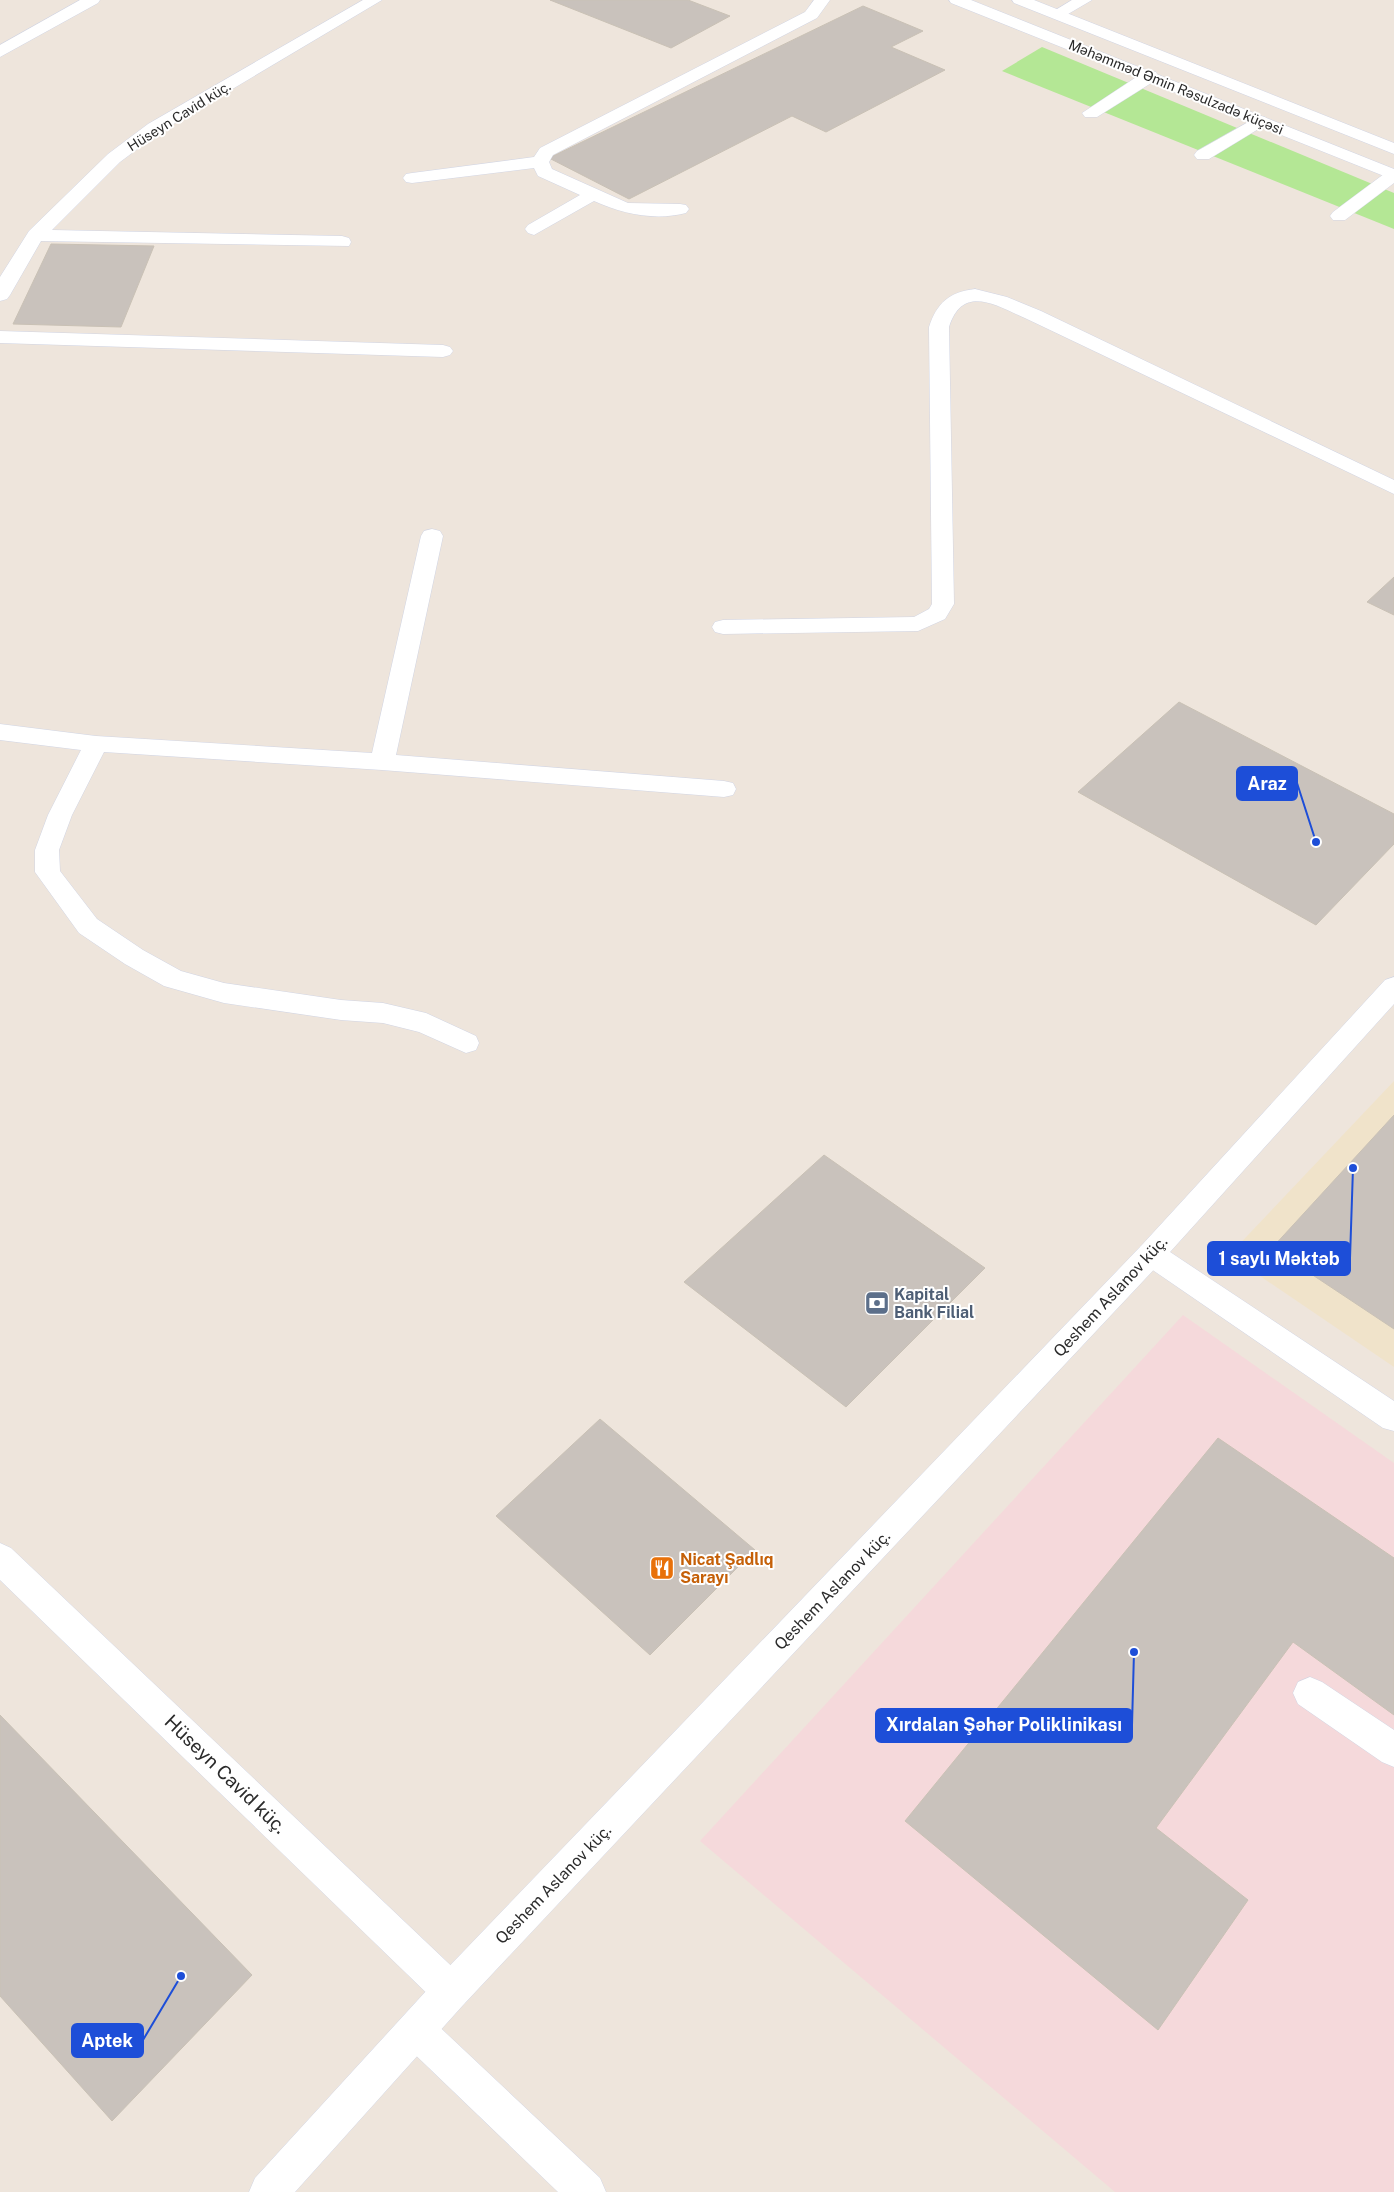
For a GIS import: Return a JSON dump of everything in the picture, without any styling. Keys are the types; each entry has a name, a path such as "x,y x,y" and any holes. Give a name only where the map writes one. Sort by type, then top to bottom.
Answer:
{"street":[{"path":"0,52 92,0"},
{"name":"Hüseyn Cavid küç.","path":"0,295 21,256 36,235 114,158 154,128 374,0"},
{"path":"540,162 546,152 811,15 822,0"},
{"name":"Məhəmməd Əmin Rəsulzadə küçəsi","path":"957,0 1394,175"},
{"name":"Məhəmməd Əmin Rəsulzadə küçəsi","path":"1020,0 1394,149"},
{"path":"1057,14 1084,0"},
{"path":"1091,113 1150,76"},
{"path":"1204,156 1258,120"},
{"path":"412,178 540,162"},
{"path":"540,162 544,172 624,208 643,210 680,209"},
{"path":"1339,216 1394,175"},
{"path":"534,229 594,194"},
{"path":"36,235 342,242"},
{"path":"723,627 918,624 937,614 943,604 939,327 945,308 955,299 975,295 998,300 1394,488"},
{"path":"0,337 443,351"},
{"path":"382,762 432,536"},
{"path":"0,732 96,744 382,762 724,789"},
{"path":"96,744 60,815 47,850 48,872 88,926 134,957 173,979 224,993 341,1010 383,1013 426,1023 466,1043"},
{"name":"Qeshem Aslanov küç.","path":"269,2192 417,2031 451,1991 1151,1254 1394,987"},
{"path":"1151,1254 1394,1418"},
{"name":"Hüseyn Cavid küç.","path":"0,1558 451,1991"},
{"path":"1310,1693 1394,1750"},
{"path":"417,2031 586,2192"}],"shaded area":[{"path":"1394,1081 1394,1367 1229,1255"},
{"path":"1183,1315 1394,1463 1394,2192 1115,2192 700,1841"}],"green space":[{"path":"1042,47 1394,193 1394,229 1002,71"}],"building":[{"path":"550,0 688,0 730,16 671,48"},
{"path":"863,6 923,31 891,47 945,70 826,132 792,116 629,199 549,158"},
{"path":"51,244 154,246 121,327 13,324"},
{"path":"1394,577 1394,615 1367,602"},
{"path":"1179,702 1394,814 1394,844 1316,925 1078,792"},
{"path":"1394,1115 1394,1329 1272,1248"},
{"path":"824,1155 985,1268 846,1407 684,1282"},
{"path":"600,1419 755,1550 650,1655 496,1516"},
{"path":"1218,1438 1394,1558 1394,1715 1293,1642 1156,1828 1248,1900 1158,2030 905,1821"},
{"path":"0,1715 252,1975 112,2121 0,1996"}],"place":[{"name":"Araz","path":"1316,842"},
{"name":"1 saylı Məktəb","path":"1353,1168"},
{"name":"Kapital Bank Filial","path":"877,1303"},
{"name":"Nicat Şadlıq Sarayı","path":"662,1568"},
{"name":"Xırdalan Şəhər Poliklinikası","path":"1134,1652"},
{"name":"Aptek","path":"181,1976"}]}
